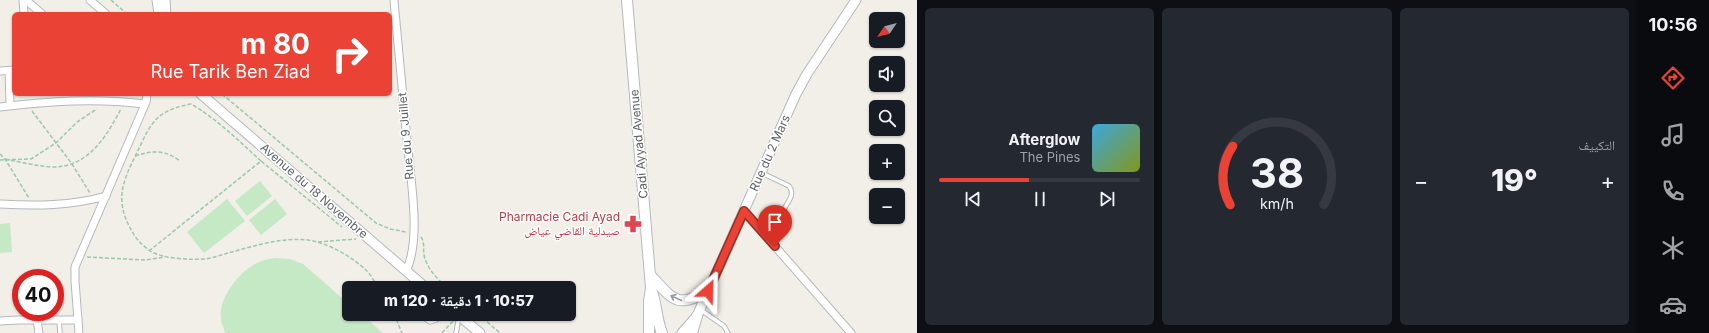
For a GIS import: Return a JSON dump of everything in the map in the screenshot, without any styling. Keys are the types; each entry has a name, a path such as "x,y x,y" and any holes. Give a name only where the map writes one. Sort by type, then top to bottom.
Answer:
{"main road":[{"name":"Cadi Ayyad Avenue","path":"627,0 651,288"},
{"path":"650,275 667,293 677,300 689,300 708,291"},
{"path":"649,333 649,301 651,288"},
{"path":"651,288 656,300 658,321 662,333"},
{"path":"692,333 698,312"}],"street":[{"path":"23,0 24,12"},
{"path":"26,0 40,12"},
{"path":"90,0 104,12"},
{"path":"157,0 159,12"},
{"path":"165,0 166,12"},
{"name":"Rue du 9 Juillet","path":"394,0 413,206 412,256 406,271"},
{"name":"Rue du 2 Mars","path":"682,333 698,312 784,119 807,74 856,0"},
{"path":"0,71 11,70 10,105"},
{"path":"79,333 74,271 145,103 147,96"},
{"path":"145,103 151,96"},
{"name":"Avenue du 18 Novembre","path":"203,96 406,271 414,281"},
{"path":"0,106 101,97 125,102 145,103"},
{"path":"0,204 34,206 80,203 106,196"},
{"path":"744,211 851,333"},
{"path":"64,320 78,320"},
{"path":"0,321 12,321"},
{"path":"37,321 39,333"},
{"path":"465,321 480,333"}],"lane":[{"path":"761,172 789,186 792,190 792,194 783,211"},
{"path":"698,312 724,326 728,333"},
{"path":"59,321 60,333"},
{"path":"456,333 457,321"}],"path":[{"path":"111,0 125,12"},
{"path":"224,96 376,223 390,229 419,235 423,240 424,256 428,268 441,281"},
{"path":"5,159 52,167 72,164 85,157 106,136 125,102"},
{"path":"27,103 72,164 94,199"},
{"path":"345,230 207,115 191,104 174,108 161,114 153,120 135,156 121,192 121,203 128,224 135,236 149,251 167,256 206,259 260,244 296,240 317,242 356,239 351,235"},
{"path":"0,160 31,159 56,143 77,122 98,108"},
{"path":"135,156 160,151 171,155 180,162"},
{"path":"0,154 5,159 34,206"},
{"path":"149,251 261,161"},
{"path":"317,242 344,254 367,271 374,281"},
{"path":"79,257 145,260 167,256"},
{"path":"397,321 403,333"},
{"path":"442,333 453,321"},
{"path":"486,321 500,333"}],"green space":[{"path":"260,181 272,196 247,216 235,201"},
{"path":"227,199 245,221 204,253 187,232"},
{"path":"275,199 287,214 261,235 249,220"},
{"path":"10,223 12,252 0,253 0,224"},
{"path":"275,258 290,259 303,264 342,298 342,321 369,321 383,333 225,333 221,320 221,310 227,294 237,279 244,272 261,261"}],"place":[{"name":"Pharmacie Cadi Ayad صيدلية القاضي عياض","path":"633,224"}],"route":[{"path":"708,291 744,211 775,246"}]}
